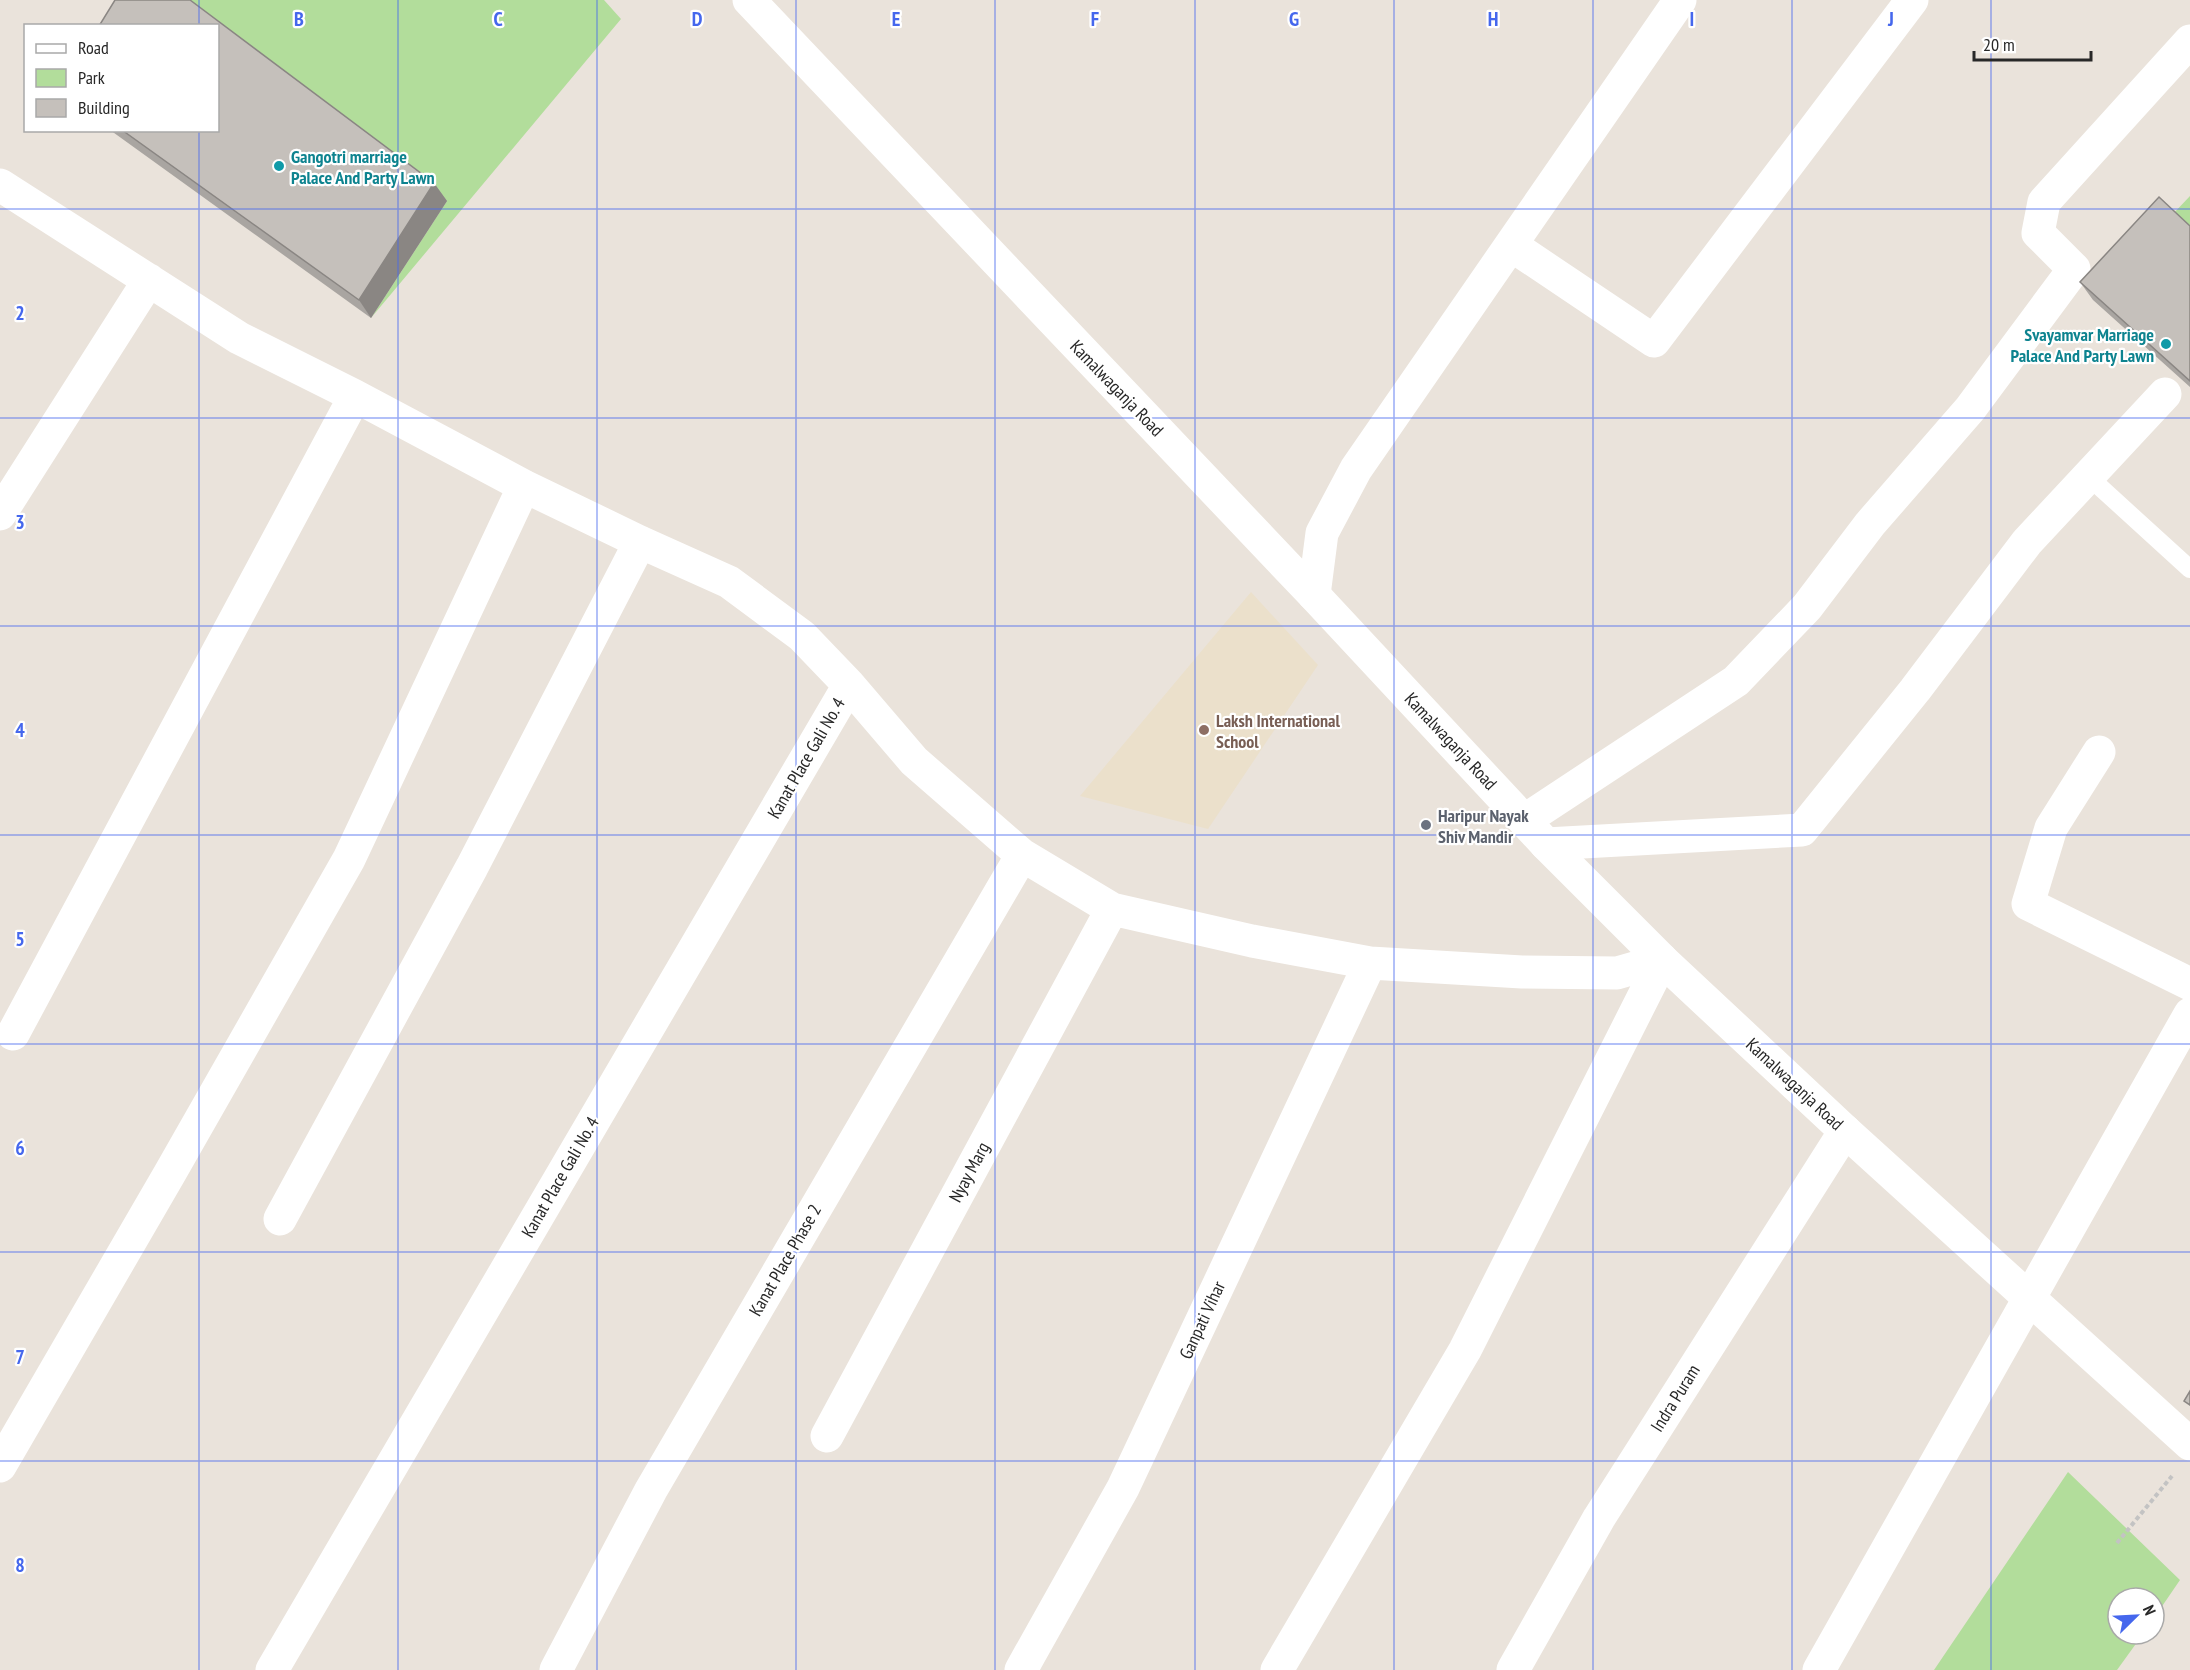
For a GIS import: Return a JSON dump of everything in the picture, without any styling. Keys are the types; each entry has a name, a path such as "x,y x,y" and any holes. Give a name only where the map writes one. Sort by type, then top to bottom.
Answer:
{"street":[{"name":"Kamalwaganja Road","path":"749,0 1536,832 1662,960 2030,1299 2183,1458"},
{"path":"1314,595 1322,532 1356,469 1680,0"},
{"path":"1511,245 1654,341 1912,0"},
{"path":"1536,832 1736,681 1807,608 1870,524 1970,409 2074,269 2038,233 2044,202 2190,41"},
{"path":"0,185 239,338 356,396 524,486 729,582 802,636 849,685 914,761 1022,855 1112,909 1252,941 1370,963 1522,972 1617,973 1662,960"},
{"path":"0,514 149,280"},
{"path":"1536,832 1802,830 1915,690 2027,542 2165,393"},
{"path":"13,1034 356,396"},
{"path":"0,1466 349,859 524,486"},
{"path":"280,1219 472,867 640,542"},
{"name":"Kanat Place Gali No. 4","path":"272,1670 849,685"},
{"path":"2099,752 2051,828 2028,904 2190,984"},
{"name":"Kanat Place Phase 2","path":"556,1670 651,1490 1022,855"},
{"name":"Nyay Marg","path":"827,1436 1112,909"},
{"path":"1277,1670 1465,1350 1662,960"},
{"name":"Ganpati Vihar","path":"1021,1670 1124,1488 1370,963"},
{"path":"1819,1670 2190,1014"},
{"name":"Indra Puram","path":"1513,1670 1599,1518 1845,1131"}],"lane":[{"path":"2089,477 2190,569"}],"path":[{"path":"2117,1543 2183,1458"}],"shaded area":[{"name":"Laksh International School","path":"1251,592 1318,665 1208,829 1080,796"}],"green space":[{"path":"178,0 604,0 621,19 371,318 447,201 219,27 219,24 215,24"},
{"path":"2190,196 2190,232 2172,215"},
{"path":"2068,1472 2180,1580 2166,1600 2166,1586 2106,1586 2106,1646 2134,1646 2117,1670 1934,1670"}],"building":[{"name":"Gangotri marriage Palace And Party Lawn","path":"115,0 190,0 434,183 359,300 125,132 219,132 219,24 100,24"},
{"name":"Svayamvar Marriage Palace And Party Lawn","path":"2159,197 2190,226 2190,381 2080,282"},
{"path":"2190,1391 2190,1405 2184,1401"}],"place":[{"name":"Gangotri marriage Palace And Party Lawn","path":"279,166"},
{"name":"Svayamvar Marriage Palace And Party Lawn","path":"2166,344"},
{"name":"Laksh International School","path":"1204,730"},
{"name":"Haripur Nayak Shiv Mandir","path":"1426,825"}]}
